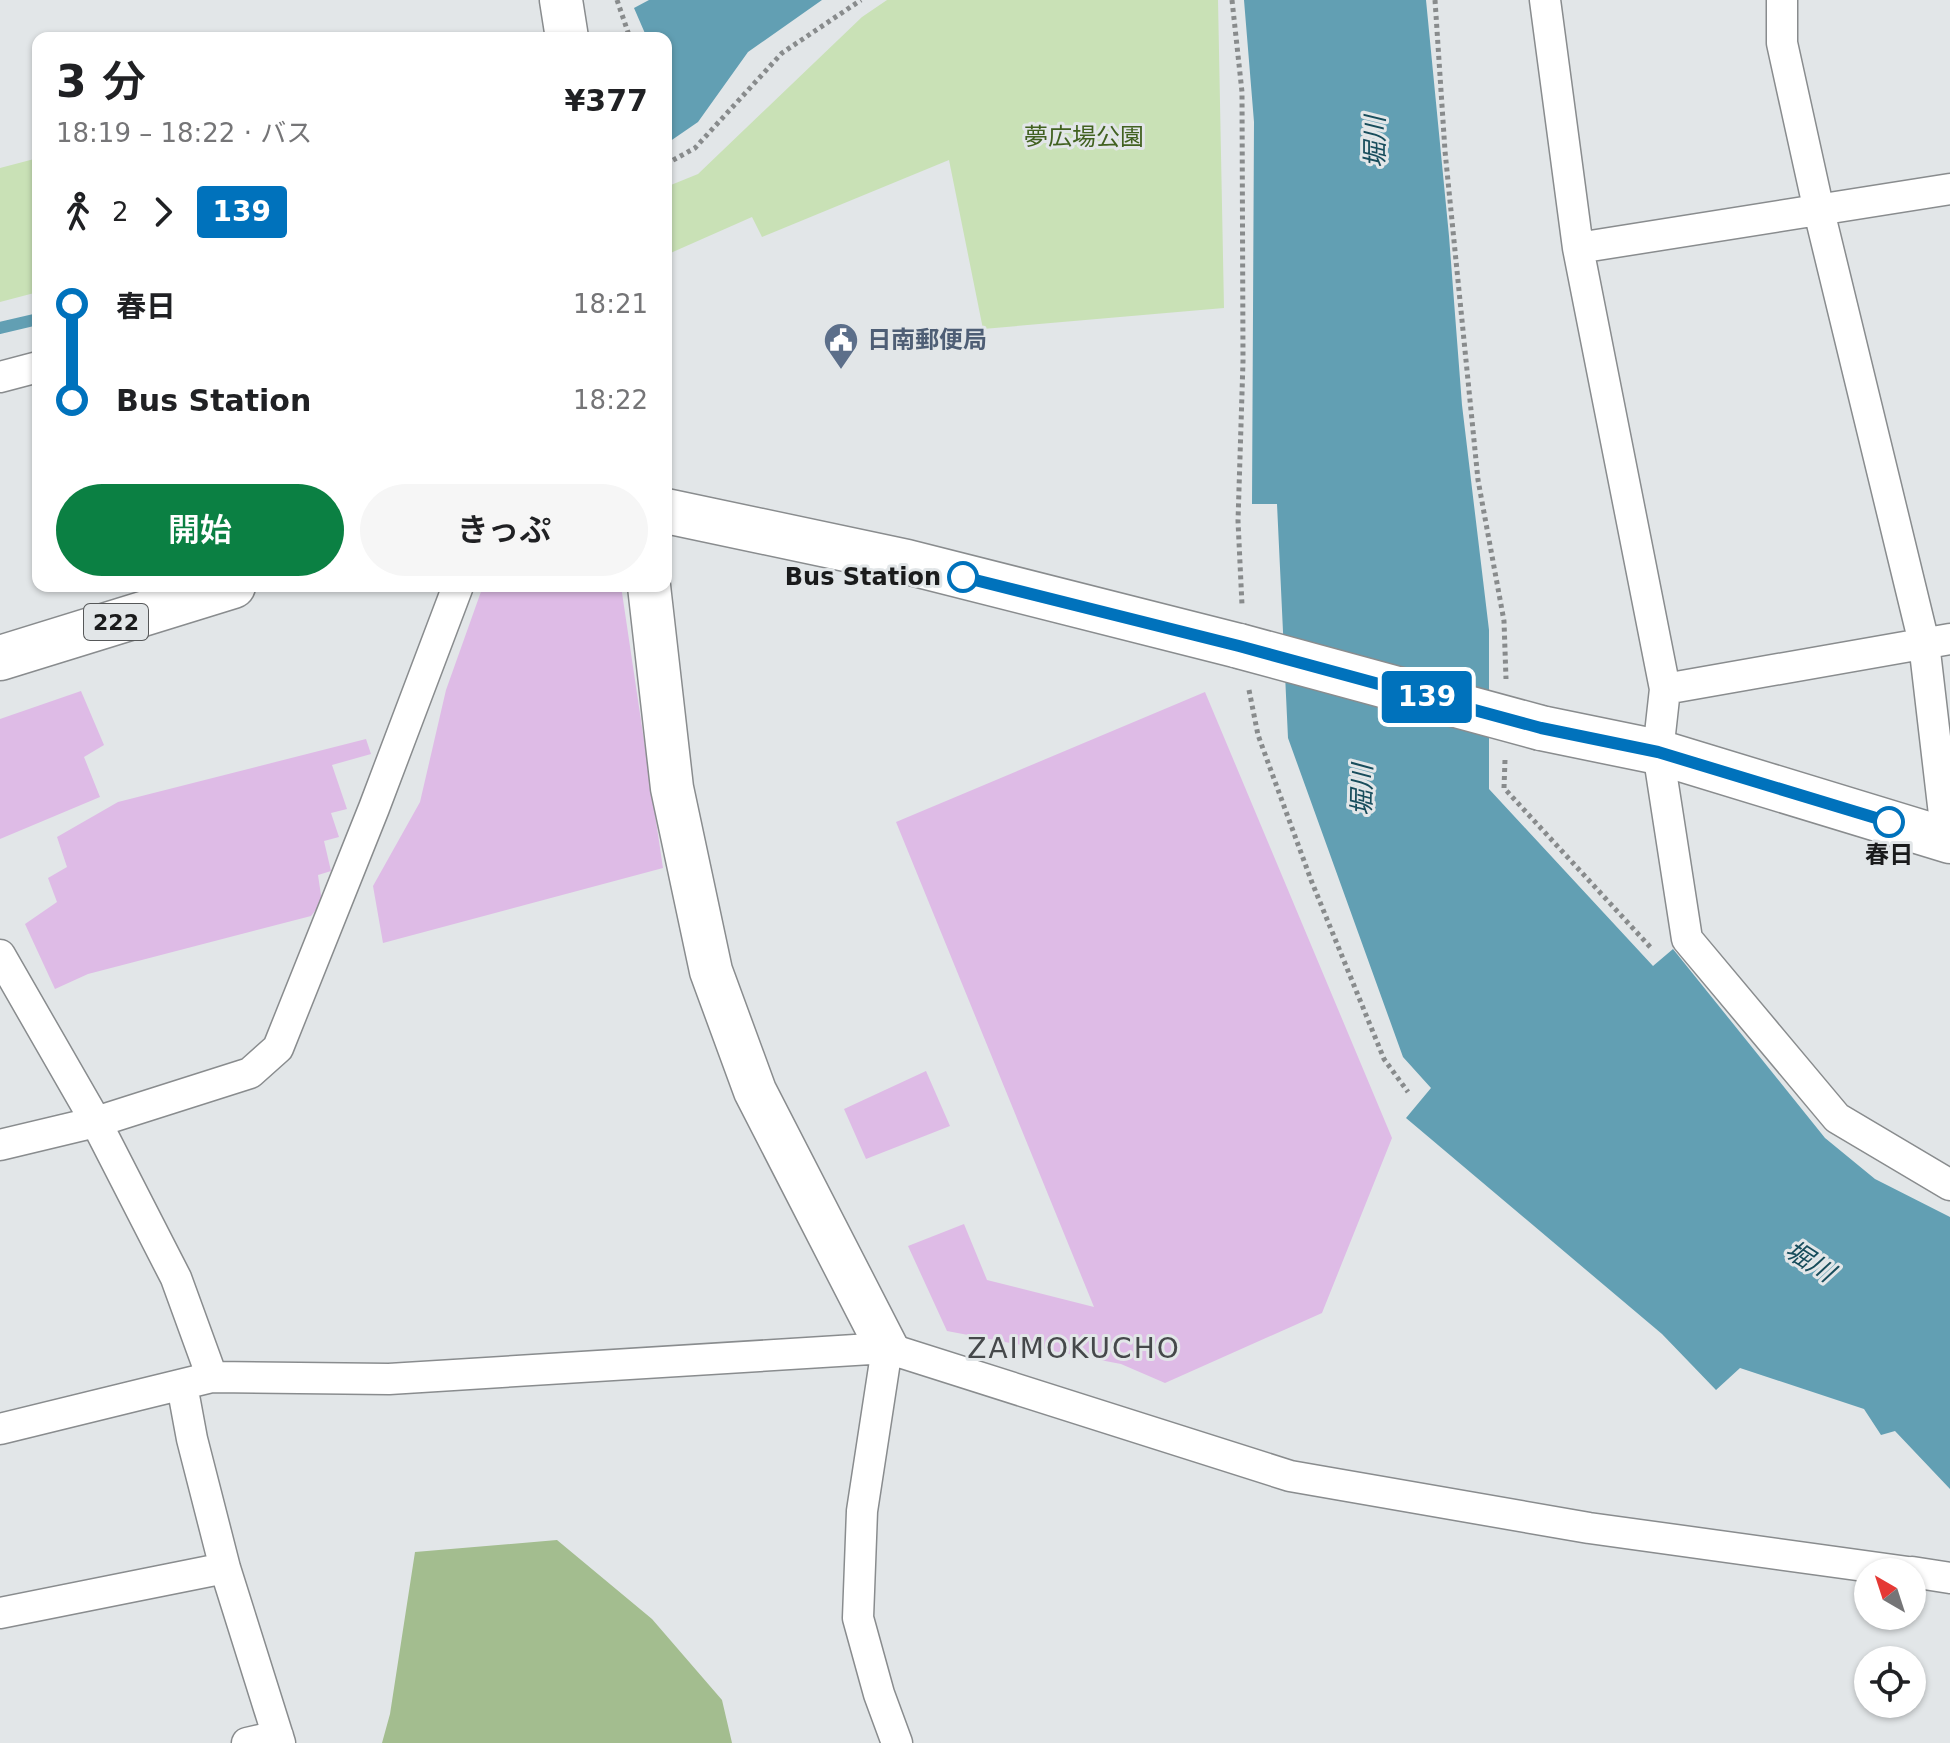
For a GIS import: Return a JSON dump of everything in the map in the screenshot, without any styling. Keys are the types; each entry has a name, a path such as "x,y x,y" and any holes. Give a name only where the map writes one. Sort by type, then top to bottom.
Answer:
{"highway":[{"path":"672,512 907,562 1239,646 1524,724 1658,752 1948,840"},
{"name":"222","path":"0,658 214,592"}],"street":[{"path":"561,0 566,32"},
{"path":"1545,0 1578,248 1665,689 1658,752 1687,939 1837,1118 1950,1185"},
{"path":"1782,0 1782,43 1819,211 1937,641 1948,840"},
{"path":"1578,248 1950,189"},
{"path":"0,377 32,369"},
{"path":"0,1145 96,1122 250,1073 278,1048 456,592"},
{"path":"650,592 672,788 711,971 755,1091 887,1348 862,1511 858,1618 879,1694 897,1743"},
{"path":"1665,689 1937,641"},
{"path":"0,955 96,1122 176,1278 212,1377"},
{"path":"0,1429 212,1377 389,1379 887,1348 1290,1476 1589,1528 1854,1564"},
{"path":"182,1385 192,1439 225,1568 279,1740 247,1743"},
{"path":"0,1613 225,1568"},
{"path":"1926,1574 1950,1578"}],"path":[{"path":"617,0 628,32"},
{"path":"672,161 695,148 782,53 861,0"},
{"path":"1232,0 1242,92 1243,361 1238,521 1242,600 1239,646 1258,735 1311,880 1384,1059 1408,1092"},
{"path":"1435,0 1445,151 1478,480 1524,724 1504,788 1653,949"}],"green space":[{"name":"夢広場公園","path":"887,0 1218,0 1224,308 983,329 949,160 762,237 752,217 672,252 672,185 698,174 862,17"},
{"path":"32,160 32,294 0,302 0,168"},
{"path":"557,1540 652,1619 722,1700 732,1743 382,1743 390,1714 415,1552"}],"water":[{"path":"649,0 822,0 748,52 698,122 672,140 672,32 644,32 634,8"},
{"name":"堀川","path":"1244,0 1426,0 1462,405 1489,630 1489,789 1653,966 1673,949 1825,1138 1875,1179 1950,1217 1950,1489 1895,1431 1881,1435 1864,1409 1740,1368 1716,1390 1662,1334 1406,1118 1431,1088 1403,1057 1288,738 1277,504 1252,504 1254,122"}],"building":[{"path":"481,592 622,592 663,868 383,943 373,886 420,802 446,690"},
{"path":"81,691 104,745 84,757 100,797 0,839 0,719"},
{"path":"1205,692 1392,1138 1322,1313 1165,1383 1121,1364 947,1331 908,1246 964,1224 987,1280 1094,1307 896,822"},
{"path":"366,739 371,754 332,765 347,809 331,813 339,837 324,841 331,871 318,875 322,902 311,916 88,974 55,989 25,924 57,902 48,878 67,867 57,837 118,802"},
{"path":"926,1071 950,1126 866,1159 844,1109"}],"waterway":[{"path":"0,328 32,320"}],"bus line":[{"name":"139","path":"963,577 1239,646 1541,728 1658,752 1889,822"}],"place":[{"name":"日南郵便局","path":"841,371"},
{"name":"Bus Station","path":"963,577"},
{"name":"春日","path":"1889,822"}],"district":[{"name":"ZAIMOKUCHO","path":"1074,1348"}]}
